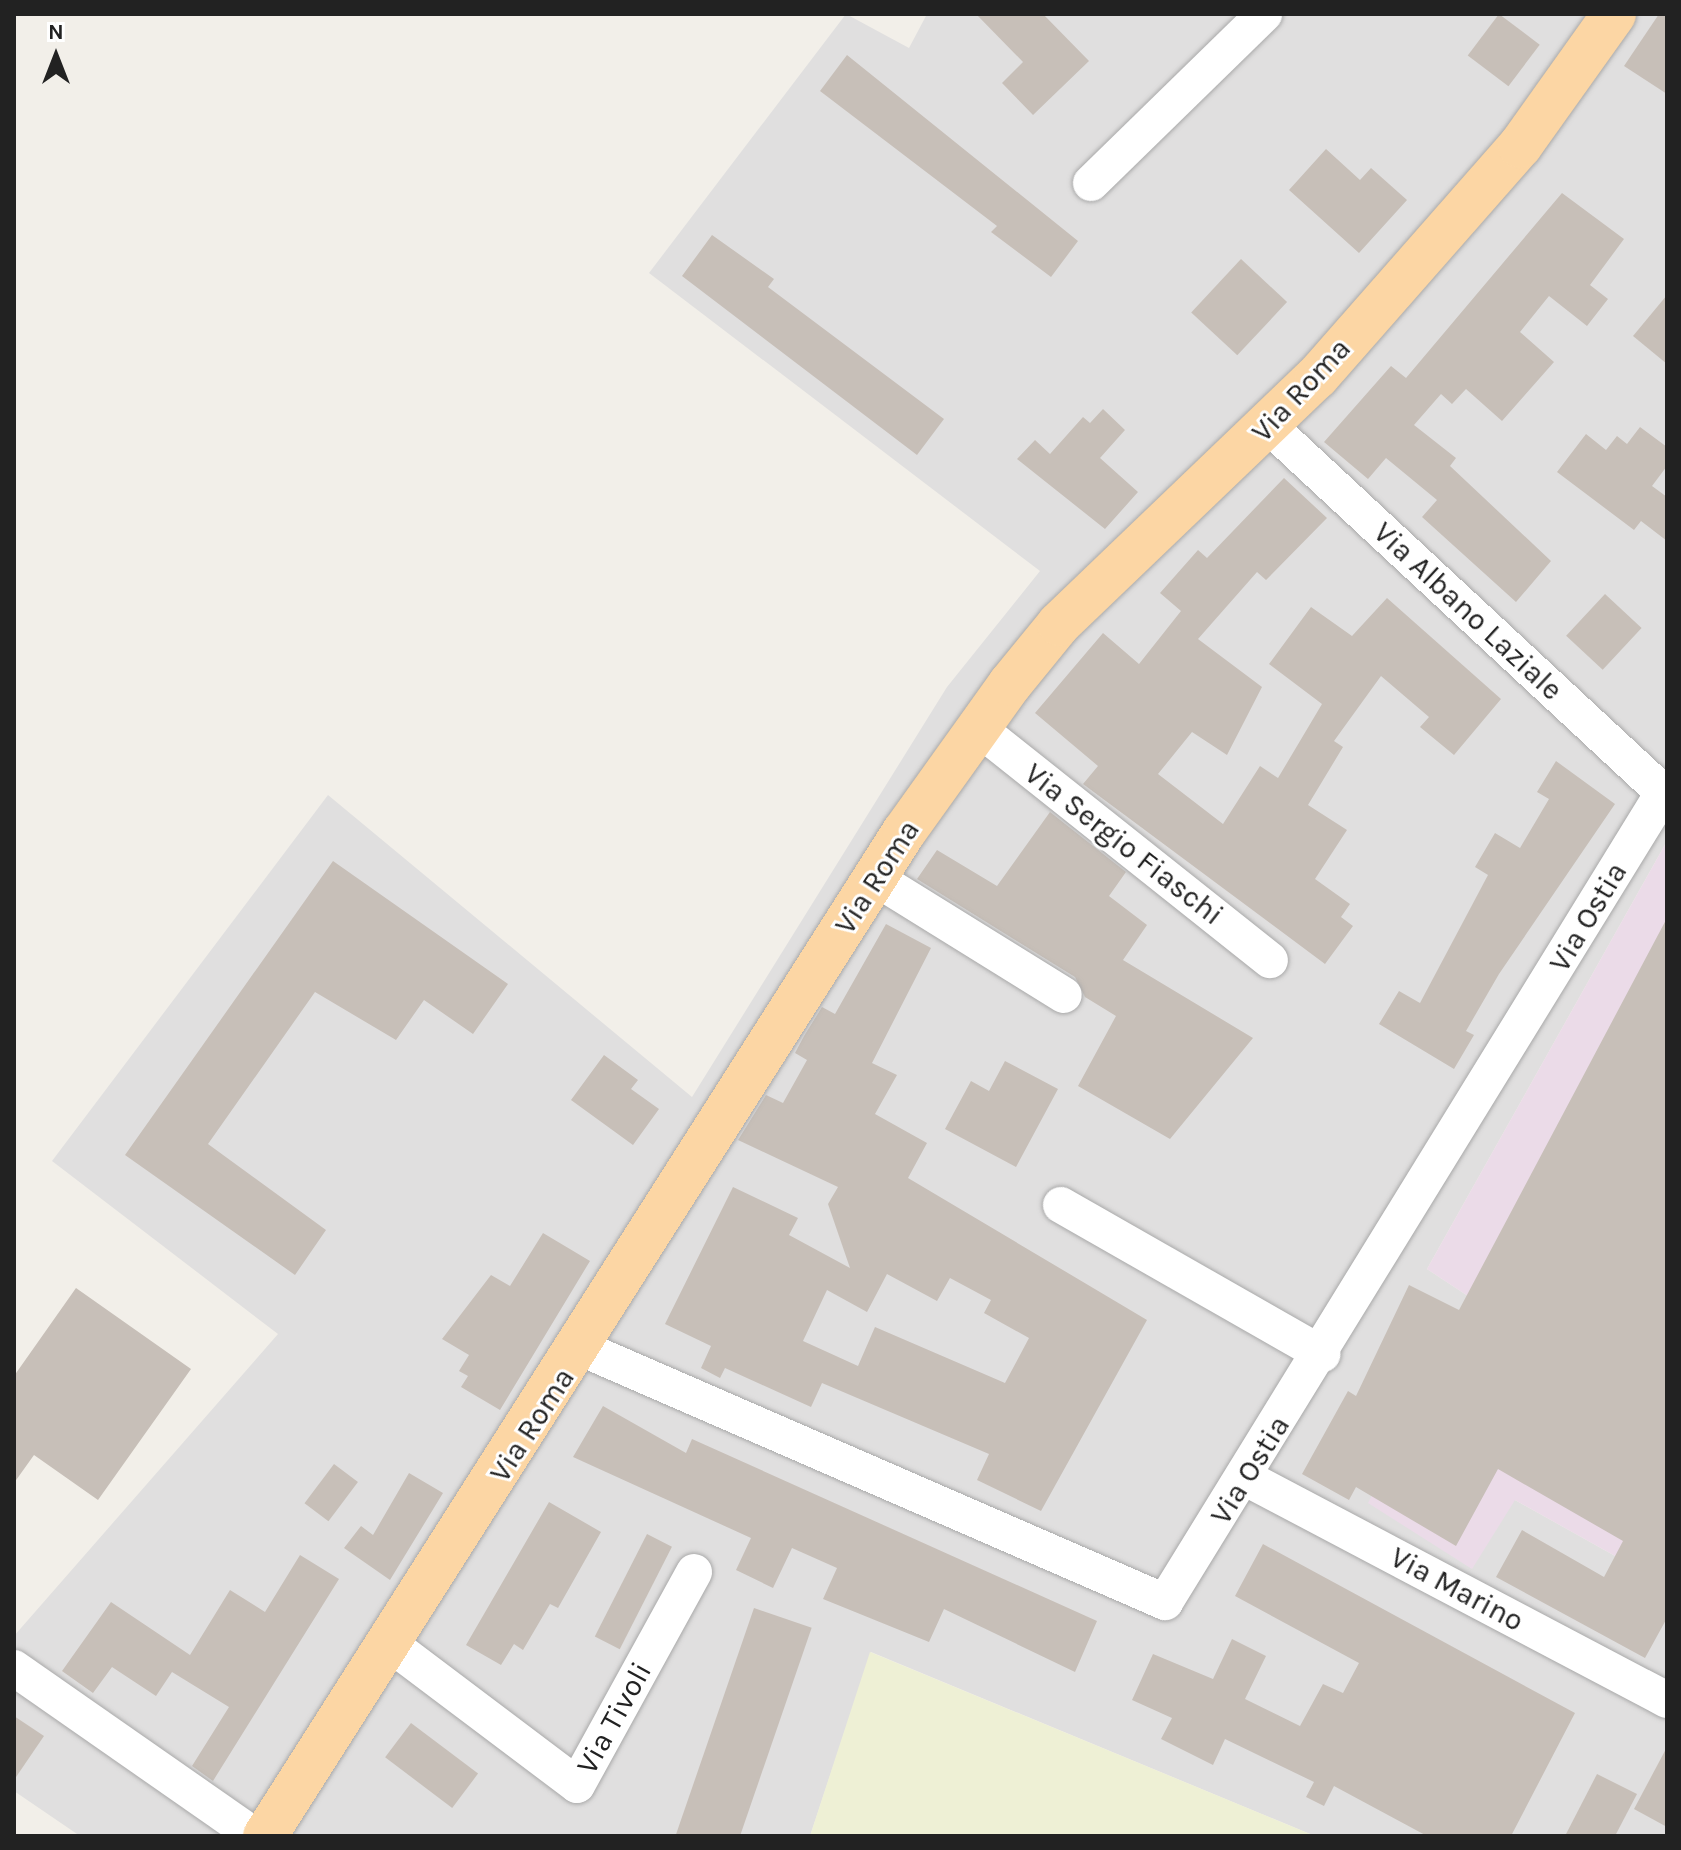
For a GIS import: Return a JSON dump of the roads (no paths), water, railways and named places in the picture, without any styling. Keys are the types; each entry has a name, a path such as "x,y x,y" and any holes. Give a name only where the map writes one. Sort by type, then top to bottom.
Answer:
{"main road":[{"path":"1583,62 1584,14"},
{"name":"Via Roma","path":"265,1836 581,1348 875,878 978,728 1059,624 1270,427 1520,146 1583,62 1614,14"}],"street":[{"path":"1091,183 1264,14"},
{"name":"Via Albano Laziale","path":"1270,427 1665,794"},
{"name":"Via Sergio Fiaschi","path":"978,728 1270,960"},
{"name":"Via Ostia","path":"581,1348 1165,1602 1246,1478 1665,794"},
{"path":"875,878 1064,995"},
{"path":"1061,1205 1322,1354"},
{"name":"Via Marino","path":"1246,1478 1667,1700"},
{"name":"Via Tivoli","path":"390,1644 577,1785 694,1572"},
{"path":"14,1668 255,1836"}]}
